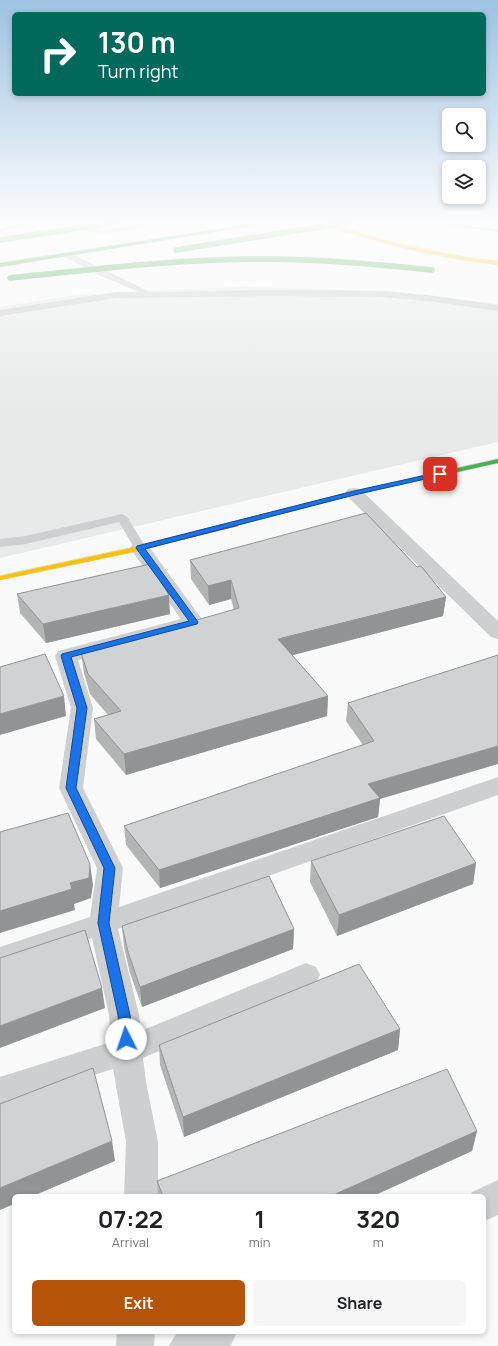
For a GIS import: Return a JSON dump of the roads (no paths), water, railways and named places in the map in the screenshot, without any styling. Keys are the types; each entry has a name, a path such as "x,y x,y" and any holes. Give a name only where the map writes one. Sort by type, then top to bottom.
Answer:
{"main road":[{"path":"0,578 140,548 354,493 498,461"}],"street":[{"path":"354,493 498,633"},
{"path":"140,548 194,622 66,656 82,708 71,788 110,868 103,923 124,1015 130,1082 142,1142 141,1194"},
{"path":"0,959 498,786"},
{"path":"0,1091 127,1052 306,975"},
{"path":"486,1203 498,1196"},
{"path":"136,1334 136,1346"},
{"path":"188,1346 214,1334"}],"lane":[{"path":"130,285 152,294"},
{"path":"0,313 116,295 152,294 383,294 436,299 498,308"},
{"path":"0,544 26,540 122,518 140,548"}]}
